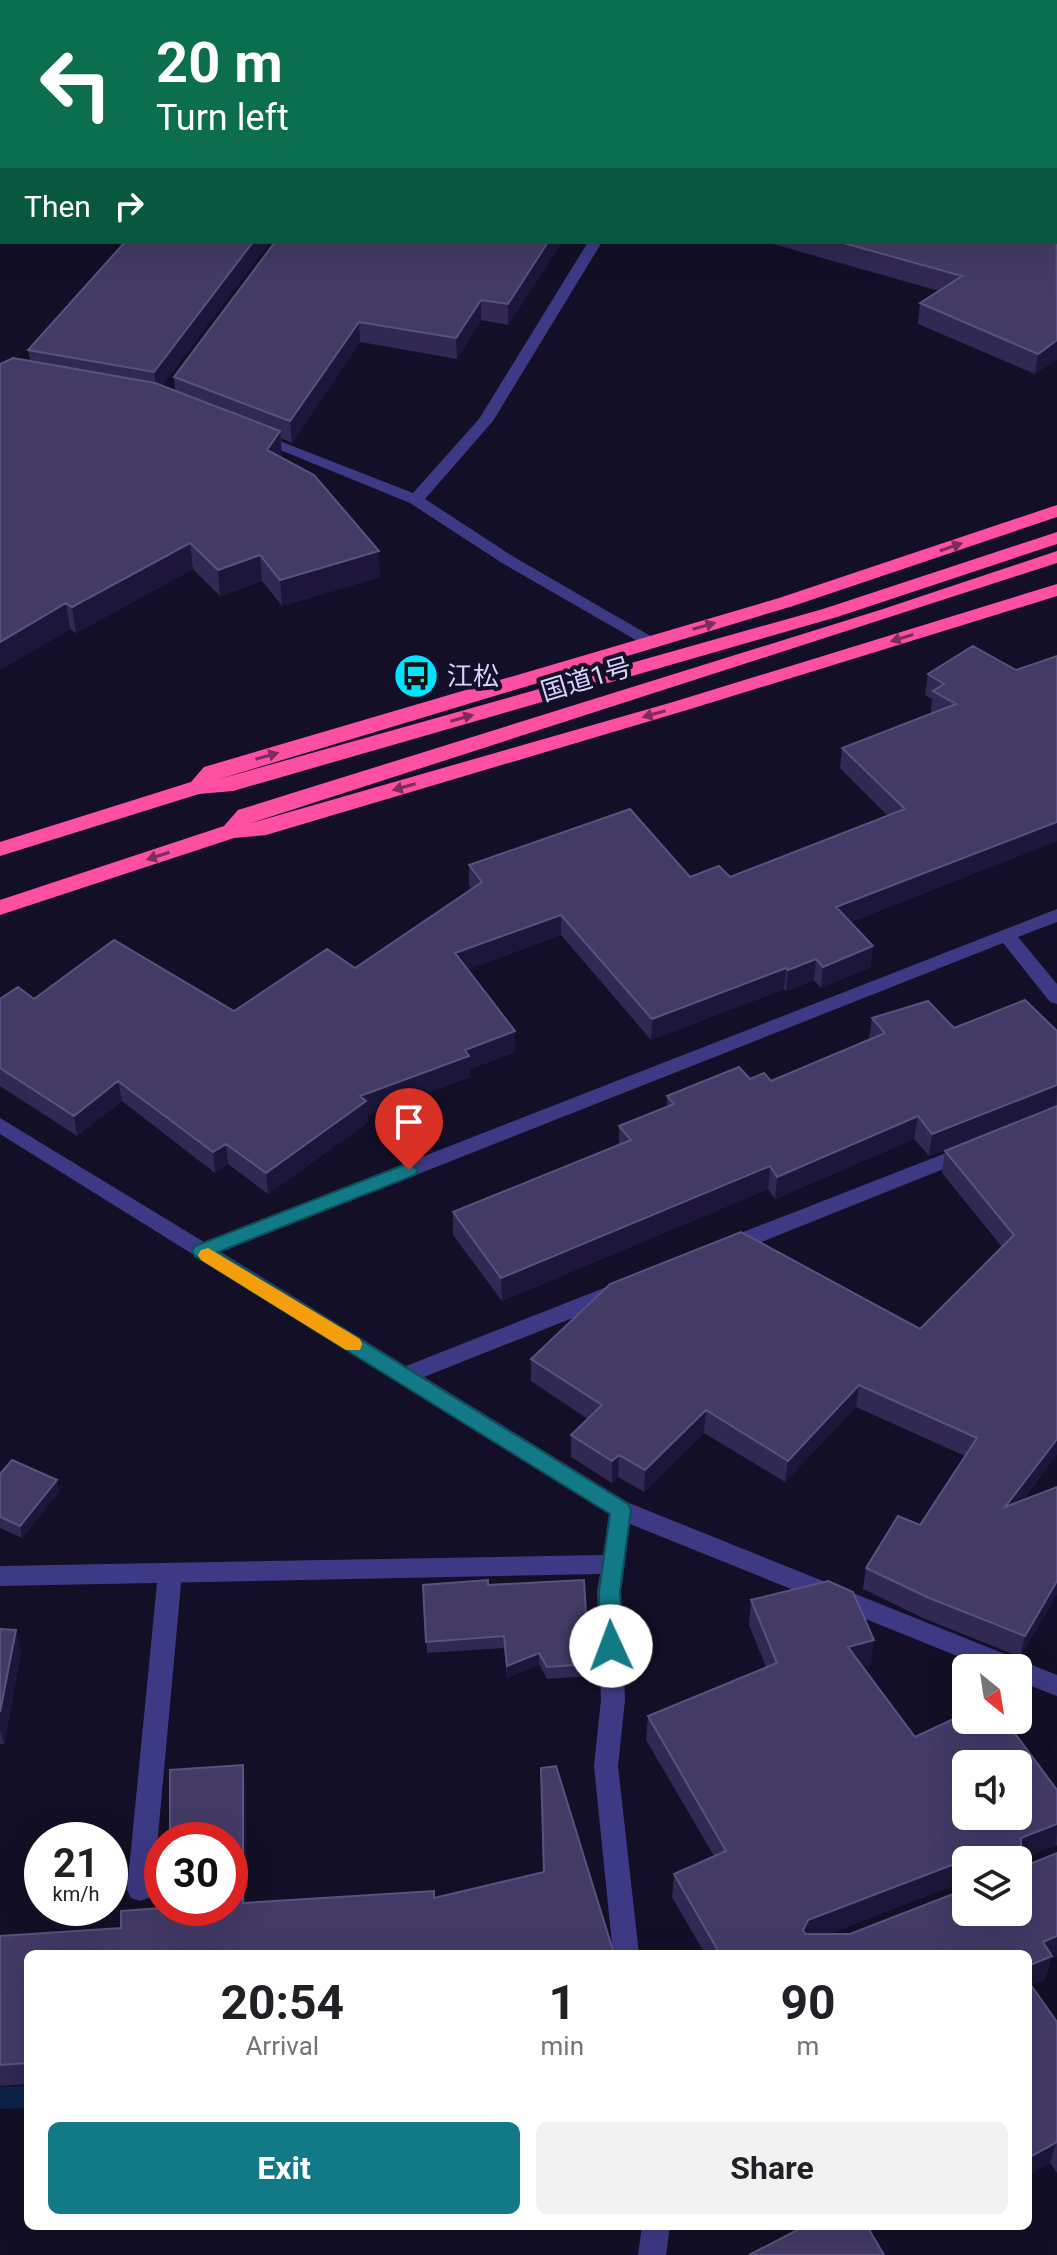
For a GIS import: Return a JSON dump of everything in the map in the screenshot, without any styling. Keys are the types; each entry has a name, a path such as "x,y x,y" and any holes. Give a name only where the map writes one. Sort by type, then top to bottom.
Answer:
{"highway":[{"path":"198,787 211,772 786,602 1057,511"},
{"name":"国道1号","path":"0,908 232,831 246,815 883,606 1057,538"},
{"name":"国道1号","path":"0,849 198,787 241,781 1057,557"},
{"path":"232,831 273,826 680,706 1057,590"}],"street":[{"path":"416,500 485,421 594,244"},
{"path":"247,434 416,500 508,560 648,642"},
{"path":"202,1251 1057,915"},
{"path":"1006,935 1057,997"},
{"path":"0,1125 621,1510 979,1654"},
{"path":"710,1254 986,1144"},
{"path":"404,1376 637,1283"},
{"path":"621,1510 609,1591 613,1700 606,1766 626,1950"},
{"path":"0,1576 613,1564"},
{"path":"140,1890 170,1573"},
{"path":"1032,1676 1057,1686"},
{"path":"652,2255 655,2230"}],"building":[{"path":"123,244 251,244 154,372 28,350"},
{"path":"274,244 547,244 508,304 481,300 456,338 359,322 290,421 174,377"},
{"path":"847,244 1057,244 1057,340 1038,354 920,303 962,276"},
{"path":"13,358 155,383 280,431 267,450 314,475 379,551 280,580 260,555 218,570 190,543 72,607 66,603 0,642 0,364"},
{"path":"973,646 1016,670 1057,656 1057,822 836,907 873,946 823,967 816,959 788,970 786,968 652,1019 561,915 455,953 515,1031 465,1050 469,1056 360,1096 366,1101 266,1173 226,1144 213,1152 118,1081 74,1116 0,1068 0,999 18,987 34,999 114,940 234,1011 327,949 355,968 482,882 469,865 630,809 690,877 719,866 730,877 905,809 842,748 956,704 933,691 944,684 928,674"},
{"path":"1025,1000 1057,1031 1057,1085 932,1134 918,1116 777,1177 770,1166 501,1278 453,1212 631,1140 619,1126 674,1104 667,1096 739,1067 750,1079 764,1073 771,1081 885,1033 872,1018 928,1001 954,1028"},
{"path":"1057,1106 1057,1439 1005,1507 1057,1487 1057,1581 1025,1636 927,1597 866,1568 898,1516 920,1525 977,1438 859,1385 788,1461 706,1410 645,1470 619,1455 612,1461 571,1435 602,1405 531,1359 610,1284 741,1232 920,1329 1014,1235 945,1151"},
{"path":"12,1460 57,1480 20,1526 0,1517 0,1474"},
{"path":"488,1580 488,1585 584,1580 589,1664 547,1667 539,1653 507,1666 504,1636 426,1642 423,1585"},
{"path":"828,1581 853,1592 874,1640 848,1647 915,1737 952,1720 952,1734 1015,1734 1027,1750 952,1750 952,1830 1032,1830 1032,1756 1057,1790 1057,1824 1021,1838 1021,1846 952,1846 952,1865 808,1920 803,1930 805,1934 850,1934 952,1894 952,1926 1032,1926 1032,1863 1057,1853 1057,1936 1043,1942 1052,1956 1032,1964 1032,1950 718,1950 674,1874 726,1851 648,1716 777,1663 751,1600"},
{"path":"0,1629 16,1630 0,1712"},
{"path":"243,1765 243,1822 170,1822 170,1770"},
{"path":"556,1766 613,1950 24,1950 24,2063 0,2065 0,1936 121,1928 128,1926 128,1910 144,1909 144,1926 248,1926 248,1903 434,1891 434,1898 544,1872 541,1768"},
{"path":"1032,1987 1057,2022 1057,2142 1032,2156"},
{"path":"797,2230 869,2230 884,2255 749,2255"}],"waterway":[{"path":"0,2098 24,2097"}],"slow traffic":[{"path":"208,1255 353,1344"}],"place":[{"name":"江松","path":"416,676"}],"route":[{"path":"409,1170 202,1251 621,1510 609,1591 611,1646"}]}
